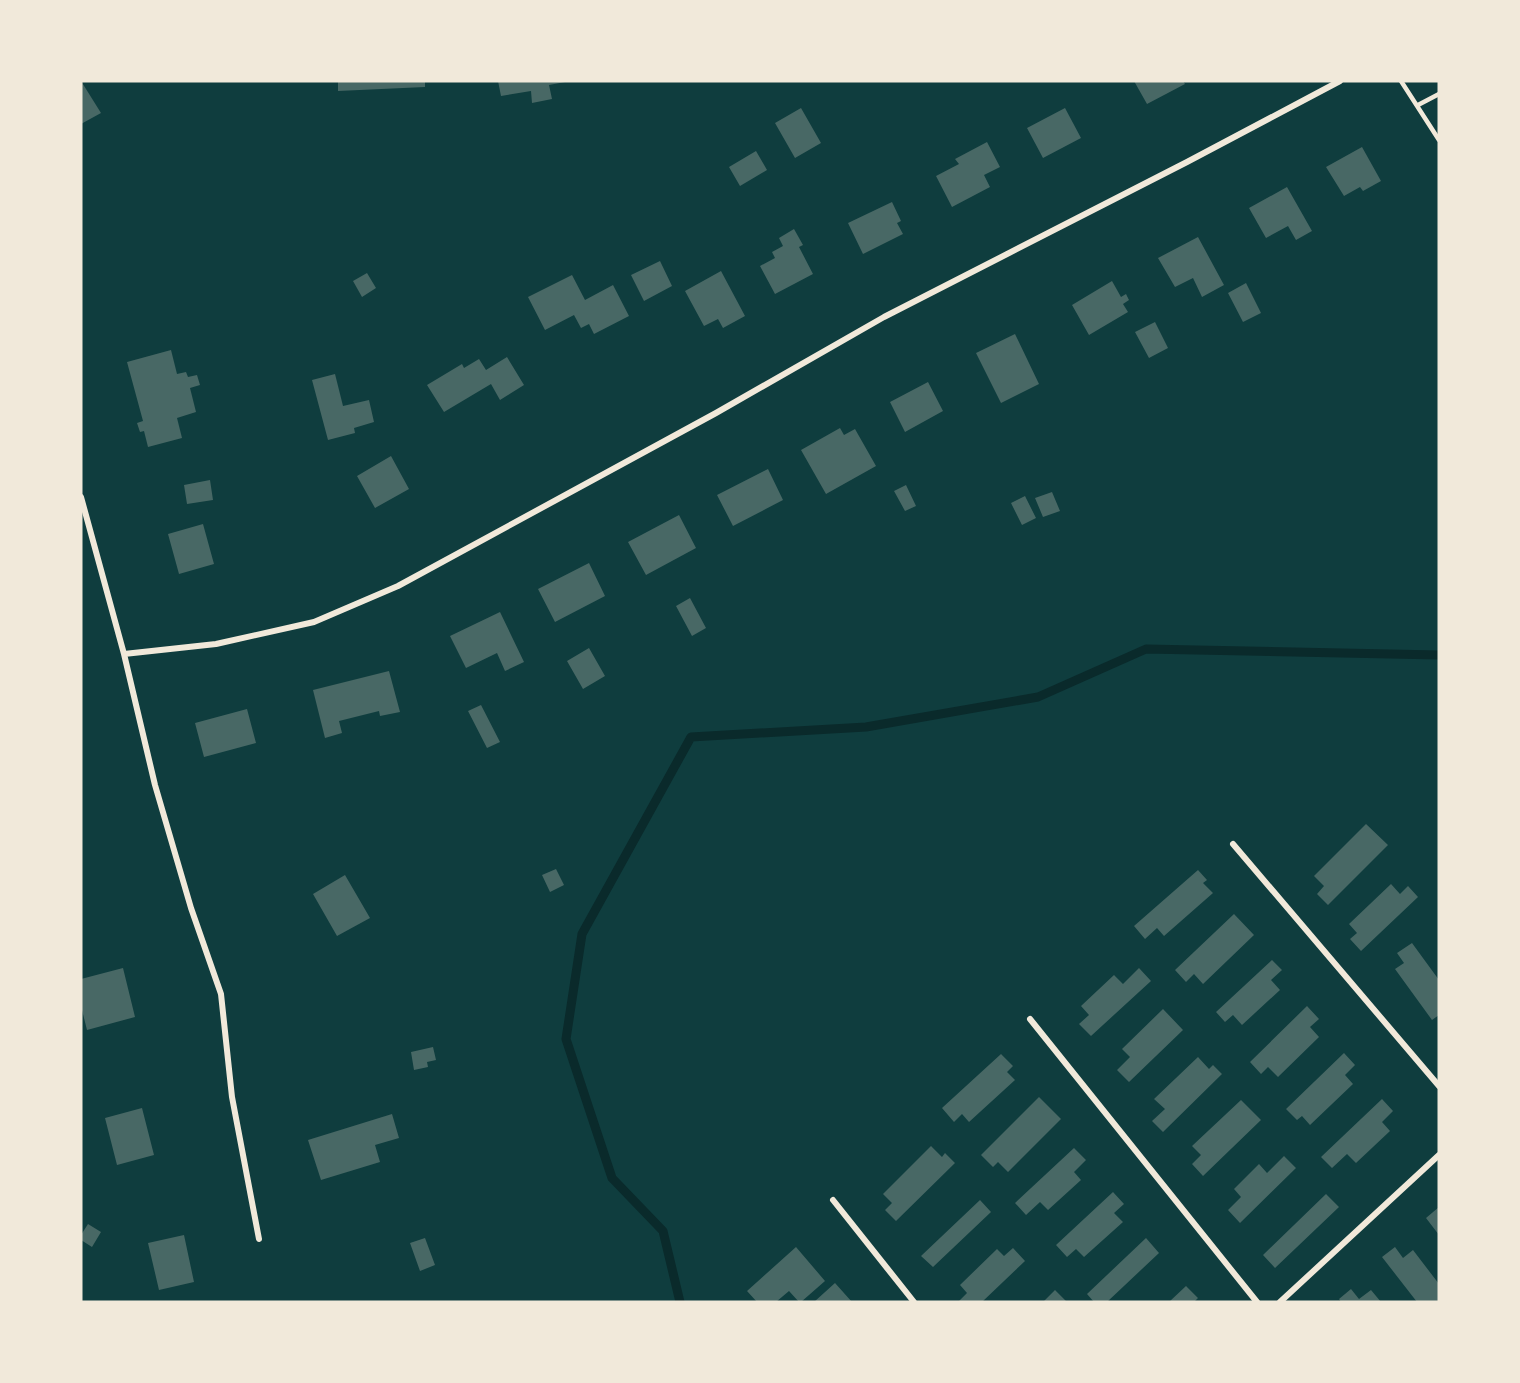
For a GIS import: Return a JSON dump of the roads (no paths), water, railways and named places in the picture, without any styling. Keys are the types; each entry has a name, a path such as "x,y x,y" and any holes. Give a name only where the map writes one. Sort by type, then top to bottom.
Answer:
{"street":[{"path":"124,654 216,644 314,622 398,586 716,413 884,317 1340,81"},
{"path":"81,497 124,654 155,785 191,908 221,994 232,1097 259,1239"},
{"path":"1233,844 1438,1082"},
{"path":"1030,1019 1257,1302"},
{"path":"1280,1302 1439,1155"},
{"path":"832,1200 914,1302"}],"lane":[{"path":"1401,81 1439,140"},
{"path":"1418,105 1439,94"}],"waterway":[{"path":"680,1302 663,1231 612,1178 566,1039 582,934 691,737 866,727 1038,697 1146,649 1439,655"}]}
